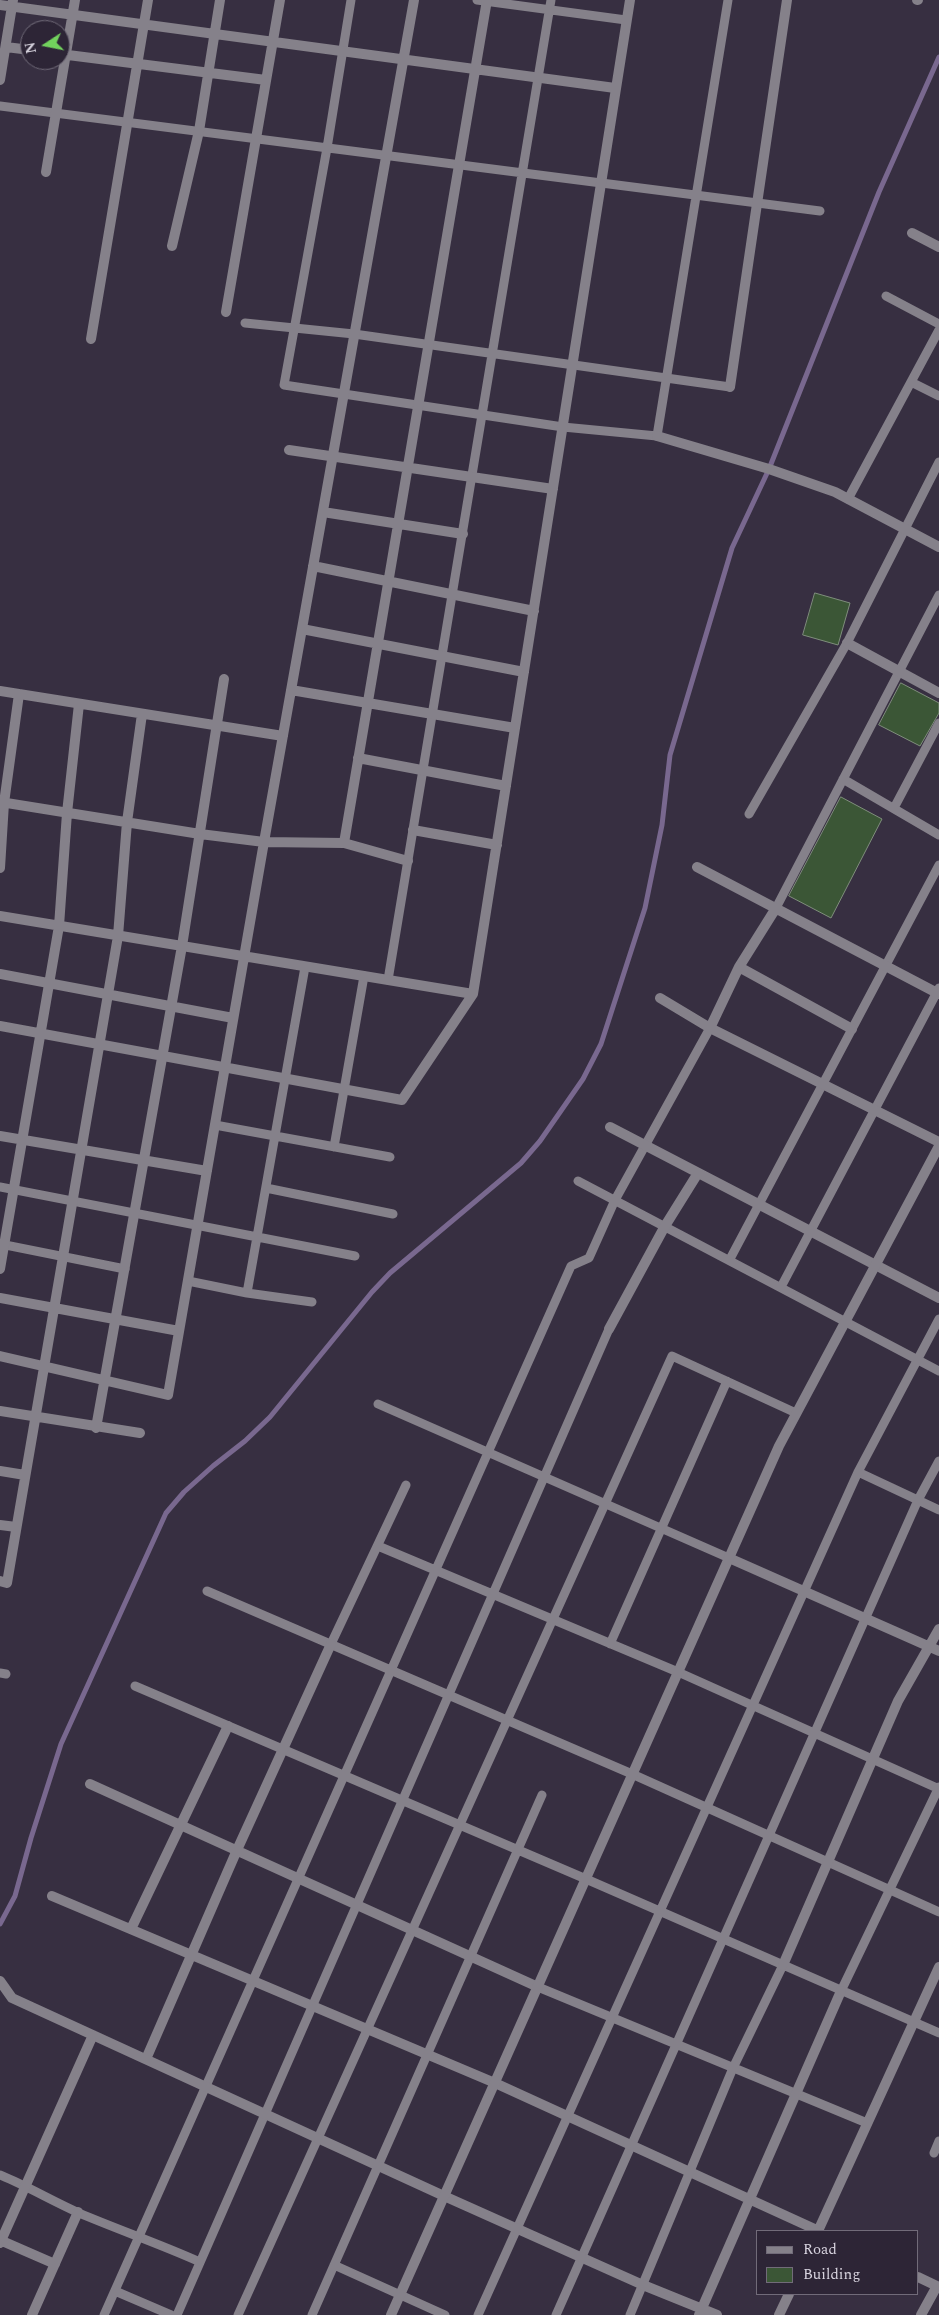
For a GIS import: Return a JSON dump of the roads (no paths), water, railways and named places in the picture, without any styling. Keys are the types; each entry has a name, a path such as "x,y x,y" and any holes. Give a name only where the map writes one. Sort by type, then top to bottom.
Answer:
{"street":[{"path":"70,24 75,0"},
{"path":"91,338 148,0"},
{"path":"172,246 199,131 220,0"},
{"path":"226,312 280,0"},
{"path":"0,1356 168,1395 224,1068 414,0"},
{"path":"344,843 475,69 484,0"},
{"path":"0,1026 402,1100 473,994 630,0"},
{"path":"730,387 787,0"},
{"path":"0,80 13,4"},
{"path":"0,5 13,4 72,15 615,88"},
{"path":"6,47 20,49"},
{"path":"70,55 266,80"},
{"path":"46,172 61,70"},
{"path":"912,233 939,247"},
{"path":"657,436 769,469 835,492 939,547"},
{"path":"289,450 553,489"},
{"path":"323,512 463,534"},
{"path":"313,566 534,611"},
{"path":"302,630 524,672"},
{"path":"847,642 939,693"},
{"path":"96,1428 182,946 224,679"},
{"path":"291,690 515,728"},
{"path":"0,692 283,736"},
{"path":"0,868 2,803 19,694"},
{"path":"0,1268 2,1244 14,1190 59,926 79,704"},
{"path":"0,1581 7,1582 118,936 128,822 142,714"},
{"path":"358,758 506,786"},
{"path":"2,803 200,834 264,842 344,843 408,861"},
{"path":"413,830 497,845"},
{"path":"697,867 938,992"},
{"path":"710,1028 739,967 776,908"},
{"path":"0,916 473,994"},
{"path":"739,967 852,1029"},
{"path":"0,974 233,1018"},
{"path":"392,2315 779,1446 939,1144 710,1028 660,998"},
{"path":"610,1128 939,1298"},
{"path":"0,1136 207,1171"},
{"path":"609,1329 665,1226 698,1173"},
{"path":"0,1298 179,1331"},
{"path":"0,1411 140,1434"},
{"path":"0,1471 25,1475"},
{"path":"0,1524 16,1528"},
{"path":"729,1558 934,1649"},
{"path":"783,1965 898,1701 934,1649 939,1629"},
{"path":"146,2059 237,1850 330,1644"},
{"path":"132,1929 228,1726"},
{"path":"90,1784 538,1987"},
{"path":"52,1896 495,2083 816,2230"},
{"path":"818,2230 939,1968"},
{"path":"0,1981 12,1998 444,2196 582,2256 700,2312 717,2315"},
{"path":"700,2312 751,2200 841,1991"},
{"path":"55,2264 0,2241 93,2035"},
{"path":"32,2315 78,2212"},
{"path":"919,2277 938,2286 921,2315"},
{"path":"779,2315 789,2295"}],"lane":[{"path":"351,0 327,148 284,385 563,427 657,436 728,0"},
{"path":"484,0 551,5 626,20"},
{"path":"388,980 551,5"},
{"path":"0,106 820,211"},
{"path":"886,296 939,324"},
{"path":"245,323 354,334 730,387"},
{"path":"848,499 939,330"},
{"path":"911,382 939,396"},
{"path":"749,814 847,642 939,462"},
{"path":"776,908 939,596"},
{"path":"894,808 939,723"},
{"path":"843,780 939,835"},
{"path":"730,1259 939,865"},
{"path":"247,1293 305,967"},
{"path":"334,1147 364,976"},
{"path":"781,1287 938,992"},
{"path":"104,2315 141,2236 571,1266 589,1258 615,1200 710,1028"},
{"path":"215,1125 390,1157"},
{"path":"578,1181 730,1259 939,1371"},
{"path":"0,1187 355,1256"},
{"path":"266,1188 393,1214"},
{"path":"2,1244 124,1268"},
{"path":"188,1281 247,1293 312,1302"},
{"path":"478,2315 858,1472 939,1319"},
{"path":"177,2315 609,1329"},
{"path":"238,2315 672,1356 796,1414"},
{"path":"610,1644 727,1381"},
{"path":"378,1404 729,1558"},
{"path":"556,2315 865,1618 918,1500 939,1460"},
{"path":"858,1472 939,1510"},
{"path":"330,1644 406,1485"},
{"path":"378,1546 678,1672 939,1788 841,1991"},
{"path":"206,1591 632,1774 939,1912"},
{"path":"135,1686 660,1911 939,2034"},
{"path":"312,2315 542,1795"},
{"path":"630,2315 733,2068 783,1965"},
{"path":"538,1987 867,2123"},
{"path":"934,2152 939,2141"},
{"path":"0,2175 26,2185 78,2212 141,2236 200,2262"},
{"path":"334,2265 445,2315"},
{"path":"115,2290 171,2315"}],"waterway":[{"path":"0,1924 15,1896 61,1744 166,1513 184,1492 245,1441 270,1417 372,1292 390,1273 521,1163 540,1141 583,1079 601,1044 645,908 662,825 670,755 732,548 769,469 879,192 939,57"}]}
